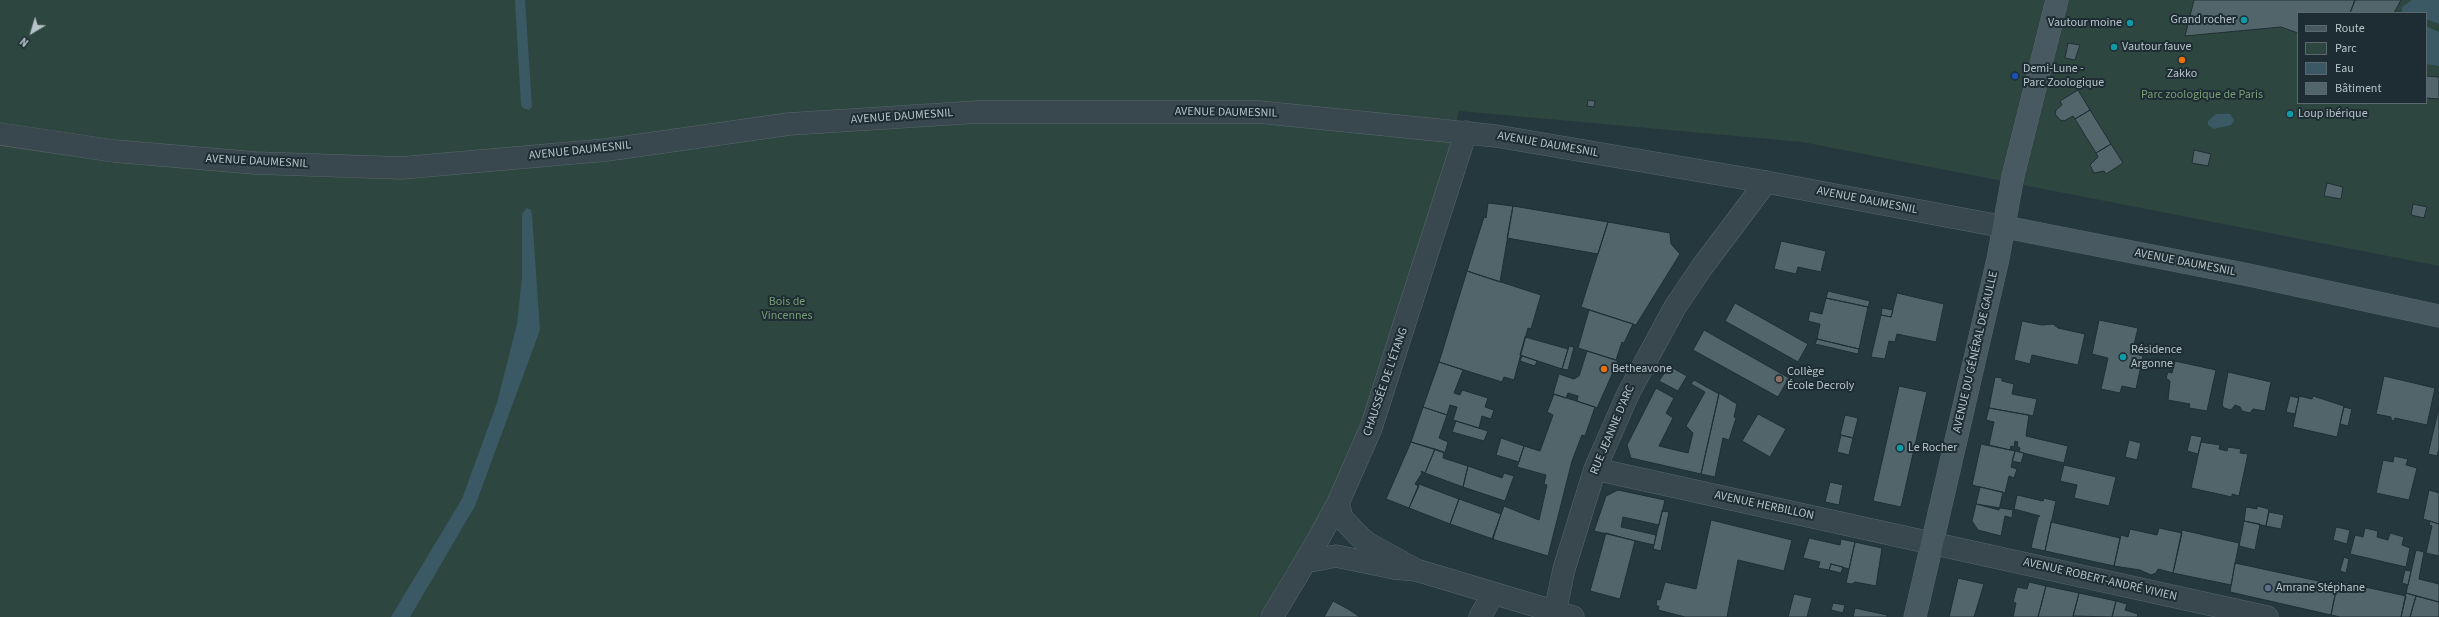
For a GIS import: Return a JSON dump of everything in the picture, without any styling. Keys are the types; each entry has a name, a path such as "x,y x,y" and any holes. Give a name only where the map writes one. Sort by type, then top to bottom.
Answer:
{"main road":[{"name":"AVENUE DU GÉNÉRAL DE GAULLE","path":"1915,617 1934,542 2004,227 2013,176 2057,0"},
{"name":"AVENUE DAUMESNIL","path":"2004,227 2249,275 2439,316"}],"street":[{"name":"AVENUE DAUMESNIL","path":"0,134 114,151 223,160 401,168 606,150 789,124 978,112 1259,112 1466,132 1766,182 2004,227"},
{"name":"CHAUSSÉE DE L'ÉTANG","path":"1272,617 1338,503 1371,428 1466,132"},
{"name":"RUE JEANNE D'ARC","path":"1561,615 1564,570 1595,469 1628,394 1659,334 1702,267 1766,182"},
{"name":"AVENUE HERBILLON","path":"1595,469 1934,542"},
{"path":"1338,503 1342,518 1357,534 1372,546 1416,570 1561,615"},
{"name":"AVENUE ROBERT-ANDRÉ VIVIEN","path":"1934,542 2267,617"},
{"path":"1305,562 1336,556 1394,568 1416,570"},
{"path":"1480,617 1493,594"}],"green space":[{"name":"Bois de Vincennes","path":"0,0 2439,0 2439,266 1802,142 1459,111 1446,167 1366,415 1344,468 1320,516 1290,568 1288,567 1259,617 0,617"}],"water":[{"path":"515,0 525,0 532,107 529,110 523,108 521,105"},
{"path":"2412,0 2439,0 2439,24 2427,19 2427,12 2402,12 2402,7"},
{"path":"2427,26 2439,32 2439,66 2427,64"},
{"path":"2216,114 2230,114 2234,120 2231,125 2214,129 2208,125 2208,121"},
{"path":"527,208 531,210 532,215 540,330 475,506 410,617 391,617 462,499 497,403 517,324 522,277 522,214"}],"building":[{"name":"Grand rocher","path":"2194,0 2355,0 2350,12 2297,12 2297,33 2281,27 2185,36"},
{"path":"2355,0 2401,0 2395,12 2350,12"},
{"path":"2068,43 2080,45 2075,60 2065,58"},
{"path":"2427,76 2439,77 2439,99 2427,98"},
{"path":"2078,90 2090,110 2075,119 2073,116 2064,121 2060,120 2055,114 2056,110 2062,105 2060,101"},
{"path":"1588,100 1595,101 1594,107 1587,106"},
{"path":"2090,110 2111,144 2096,153 2075,119"},
{"path":"2111,144 2123,163 2106,174 2104,171 2094,173 2090,165 2098,157 2096,153"},
{"path":"2194,150 2211,154 2208,166 2192,163"},
{"path":"2327,183 2343,187 2341,199 2324,196"},
{"path":"1488,203 1513,206 1500,282 1467,271 1484,217 1486,218"},
{"path":"2413,204 2427,207 2424,218 2411,215"},
{"path":"1513,206 1608,222 1598,254 1507,238"},
{"path":"1608,222 1670,233 1671,244 1680,254 1636,325 1581,307"},
{"path":"1781,241 1826,251 1821,272 1798,267 1796,274 1774,269"},
{"path":"1467,271 1541,295 1531,329 1528,328 1514,380 1504,377 1502,382 1439,362"},
{"path":"1828,291 1870,301 1868,307 1826,298"},
{"path":"1897,293 1944,304 1936,342 1897,334 1895,342 1889,341 1885,359 1871,357 1881,315 1891,317"},
{"path":"1826,298 1868,307 1859,349 1817,339 1820,324 1808,321 1810,311 1822,314"},
{"path":"1735,303 1808,344 1798,362 1725,321"},
{"path":"1882,308 1893,310 1891,317 1881,315"},
{"path":"1589,310 1633,324 1624,343 1622,342 1616,360 1578,348"},
{"name":"Résidence Argonne","path":"2099,320 2138,328 2132,353 2143,356 2136,389 2122,386 2120,393 2101,389 2108,358 2092,354"},
{"path":"2022,321 2042,325 2053,324 2058,328 2085,334 2078,365 2032,355 2030,364 2014,360"},
{"path":"1704,330 1789,378 1778,397 1693,350"},
{"path":"1525,337 1568,349 1562,369 1520,355"},
{"path":"1817,339 1859,349 1858,354 1815,344"},
{"path":"1569,346 1574,347 1568,370 1562,369"},
{"path":"1587,351 1618,361 1597,408 1577,401 1578,396 1568,393 1566,398 1553,394 1559,374 1574,379 1579,376"},
{"path":"1522,356 1537,361 1535,366 1520,361"},
{"path":"2175,361 2216,370 2207,411 2189,408 2190,404 2168,400 2170,381 2166,378 2168,372 2172,373"},
{"path":"1439,362 1463,370 1454,393 1460,395 1462,390 1488,398 1485,407 1494,410 1491,419 1482,416 1479,428 1453,420 1457,407 1450,405 1447,415 1423,407"},
{"path":"1669,366 1687,376 1678,391 1659,381"},
{"path":"2228,372 2271,382 2265,411 2253,409 2250,413 2242,411 2240,407 2235,405 2231,410 2224,408 2222,405"},
{"path":"2384,376 2435,388 2427,425 2395,418 2394,421 2391,420 2391,417 2376,414"},
{"path":"1995,377 2002,378 2002,381 2014,384 2012,394 2037,399 2033,416 1989,408"},
{"path":"1694,380 1719,394 1701,474 1631,458 1627,445 1656,388 1674,398 1666,413 1673,418 1659,446 1688,453 1693,433 1686,426 1705,392 1691,384"},
{"name":"Le Rocher","path":"1899,386 1927,392 1901,507 1873,501"},
{"path":"1719,393 1737,404 1734,417 1736,418 1729,440 1723,438 1715,477 1701,474"},
{"path":"1554,394 1595,407 1585,436 1582,435 1572,461 1548,556 1492,539 1504,506 1539,520 1547,485 1544,484 1546,475 1517,467 1524,446 1540,451 1553,415 1547,412"},
{"path":"2290,396 2299,398 2295,414 2286,412"},
{"path":"2299,396 2312,399 2313,396 2344,406 2337,437 2293,427"},
{"path":"1423,407 1447,415 1439,438 1448,442 1445,453 1411,442"},
{"path":"2344,407 2352,409 2348,426 2340,424"},
{"path":"2439,407 2439,449 2437,456 2428,454"},
{"path":"1989,408 2029,415 2026,436 2068,446 2064,463 2019,452 2020,448 2017,446 2018,442 2015,441 2014,447 2011,446 2010,450 1989,445 1994,422 1986,420"},
{"path":"1758,414 1786,429 1770,457 1742,441"},
{"path":"1845,415 1858,418 1853,438 1840,435"},
{"path":"1456,421 1488,431 1484,441 1452,432"},
{"path":"1841,435 1853,438 1849,455 1837,452"},
{"path":"2191,435 2202,437 2198,454 2187,451"},
{"path":"1501,438 1524,446 1519,462 1496,455"},
{"path":"2129,440 2141,443 2137,460 2125,457"},
{"path":"1411,442 1435,449 1425,473 1421,471 1422,473 1415,484 1419,486 1409,508 1386,499"},
{"path":"2201,442 2220,445 2219,449 2227,451 2228,447 2241,449 2240,453 2248,454 2239,496 2232,494 2232,497 2191,488"},
{"path":"1981,444 2015,451 2011,467 2017,469 2014,478 2009,476 2005,493 1972,485"},
{"path":"1435,449 1444,452 1443,458 1468,466 1463,487 1425,473"},
{"path":"2015,451 2024,453 2021,463 2012,461"},
{"path":"2394,456 2408,459 2406,465 2417,468 2409,500 2376,493 2383,460 2393,462"},
{"path":"2064,465 2116,477 2109,506 2074,498 2077,485 2060,481"},
{"path":"1468,466 1502,478 1504,473 1514,476 1505,501 1463,487"},
{"path":"1830,482 1843,485 1839,505 1825,502"},
{"path":"1419,484 1459,499 1450,524 1409,508"},
{"path":"1980,487 2003,492 1999,510 1976,504"},
{"path":"1618,490 1665,500 1659,525 1623,517 1621,527 1656,535 1654,545 1594,531 1606,496"},
{"path":"2429,490 2439,493 2439,524 2423,519"},
{"path":"2017,495 2043,501 2044,498 2056,501 2045,551 2031,548 2038,517 2040,516 2014,509"},
{"path":"1459,499 1501,514 1493,539 1450,524"},
{"path":"1976,504 2013,510 2012,518 2005,516 2001,536 1978,530 1972,521"},
{"path":"2257,506 2269,509 2266,526 2244,521 2246,507 2257,509"},
{"path":"1662,511 1669,512 1661,551 1653,549"},
{"path":"2269,512 2284,515 2281,529 2266,526"},
{"path":"1711,520 1792,540 1784,571 1738,560 1727,617 1685,617 1658,610 1659,606 1656,606 1657,599 1660,600 1665,582 1696,589"},
{"path":"2244,521 2260,524 2255,550 2239,546"},
{"path":"2430,521 2439,524 2439,556 2426,553 2432,526 2429,525"},
{"path":"2051,522 2120,538 2114,566 2045,551"},
{"path":"2336,527 2350,530 2347,544 2333,540"},
{"path":"2159,528 2182,533 2173,573 2158,569 2156,573 2151,575 2140,570 2114,566 2121,535 2128,537 2130,529 2157,535"},
{"path":"2365,528 2378,531 2377,537 2388,540 2390,533 2404,537 2402,545 2410,548 2406,567 2350,554 2355,535 2363,537"},
{"path":"2182,530 2239,543 2231,585 2173,573"},
{"path":"1606,533 1635,541 1620,599 1590,591"},
{"path":"1809,538 1840,545 1841,539 1855,542 1849,569 1831,564 1829,570 1818,568 1820,562 1803,558"},
{"path":"1855,542 1882,548 1876,586 1855,582 1852,584 1846,583"},
{"path":"2416,550 2424,552 2419,579 2439,584 2439,602 2406,593"},
{"path":"2344,557 2349,559 2346,573 2340,571"},
{"path":"2235,563 2337,585 2331,615 2230,592"},
{"path":"1831,564 1843,567 1841,573 1829,570"},
{"path":"2405,570 2411,571 2408,585 2402,583"},
{"path":"1958,578 1984,584 1974,617 1949,617"},
{"path":"2338,581 2406,596 2401,617 2340,617 2331,615"},
{"path":"2029,582 2046,586 2038,617 2013,617 2016,603 2013,602 2017,587 2027,589"},
{"path":"2046,586 2079,593 2073,617 2038,617"},
{"path":"2079,593 2116,601 2112,617 2073,616"},
{"path":"2406,593 2416,596 2410,617 2401,617"},
{"path":"1794,594 1812,598 1807,617 1788,617"},
{"path":"2416,596 2439,602 2439,617 2410,617"},
{"path":"1333,601 1348,609 1360,617 1324,617"},
{"path":"2116,601 2127,604 2125,610 2138,614 2137,617 2112,617"},
{"path":"1833,603 1845,605 1843,613 1831,610"},
{"path":"1855,608 1887,615 1887,617 1853,617"}],"place":[{"name":"Grand rocher","path":"2244,20"},
{"name":"Vautour moine","path":"2130,23"},
{"name":"Vautour fauve","path":"2114,47"},
{"name":"Zakko","path":"2182,60"},
{"name":"Demi-Lune - Parc Zoologique","path":"2015,76"},
{"name":"Loup ibérique","path":"2290,114"},
{"name":"Résidence Argonne","path":"2123,357"},
{"name":"Betheavone","path":"1604,369"},
{"name":"Collège École Decroly","path":"1779,379"},
{"name":"Le Rocher","path":"1900,448"},
{"name":"Amrane Stéphane","path":"2268,588"}],"park label":[{"name":"Parc zoologique de Paris","path":"2202,95"}]}
